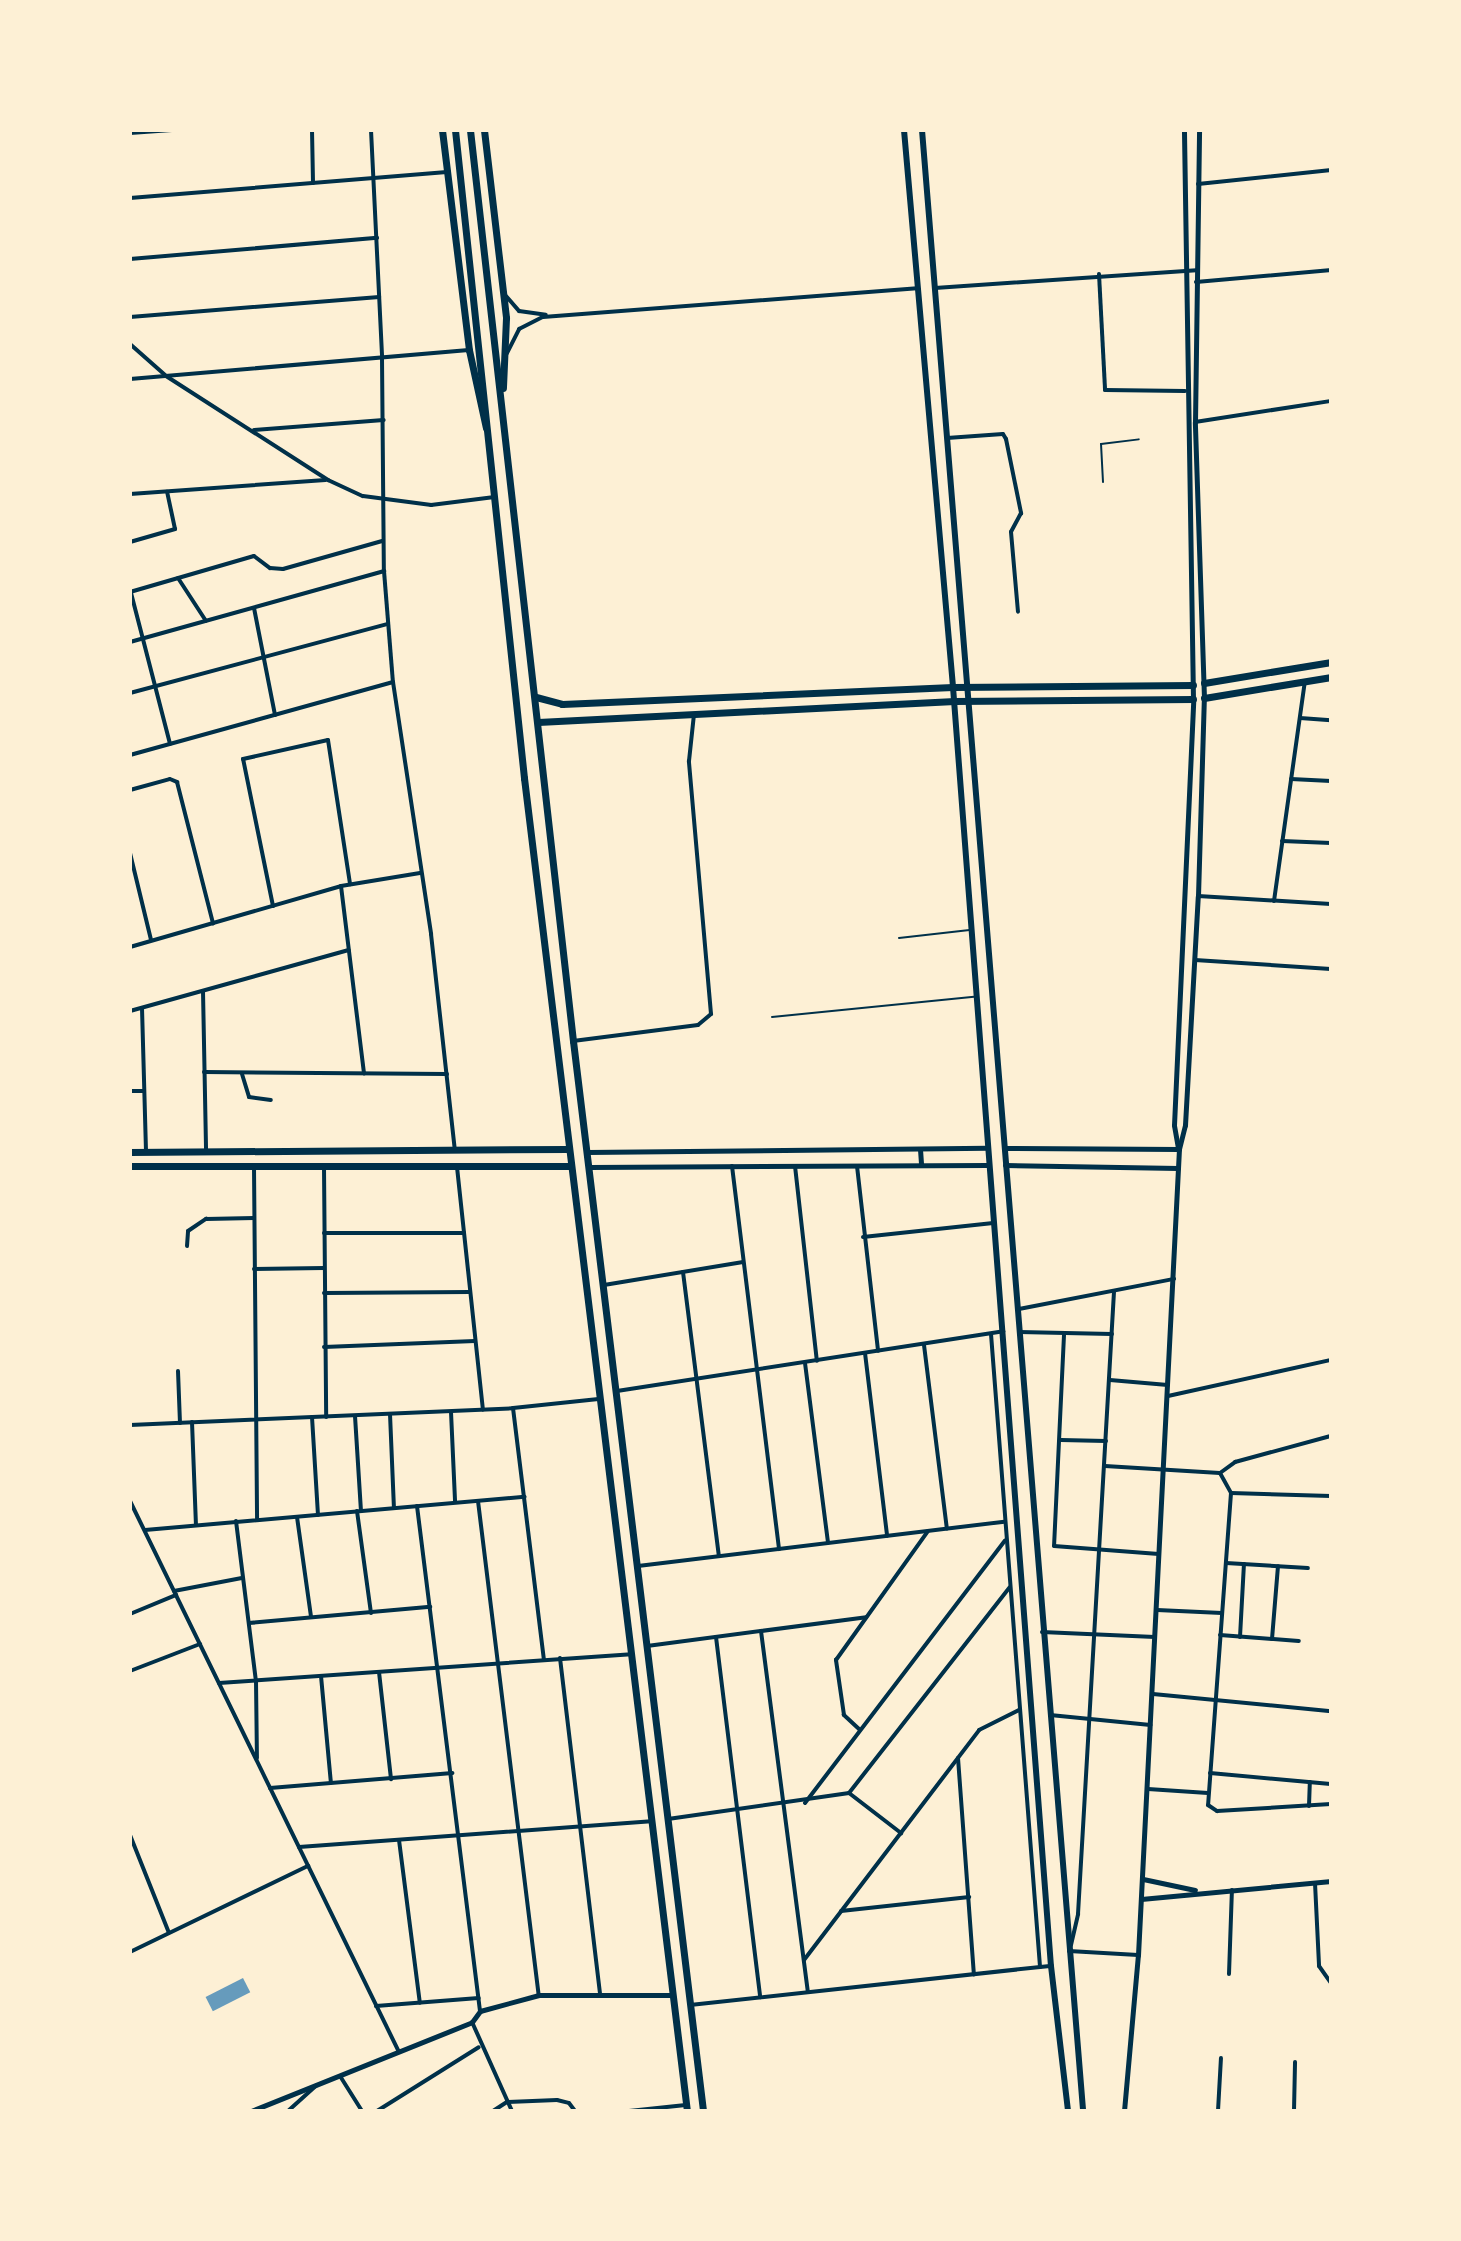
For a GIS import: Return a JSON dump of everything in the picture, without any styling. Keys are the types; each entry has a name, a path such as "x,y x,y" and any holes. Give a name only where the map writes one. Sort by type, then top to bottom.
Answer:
{"main road":[{"path":"442,130 469,350 491,449"},
{"path":"455,130 568,1149 687,2108"},
{"path":"470,130 573,1041 703,2111"},
{"path":"484,130 501,284 505,447"},
{"path":"904,130 953,687 1051,1966 1068,2109"},
{"path":"922,130 1067,1951 1083,2111"},
{"path":"926,402 944,401"},
{"path":"1204,683 1331,662"},
{"path":"1204,698 1331,677"},
{"path":"1215,681 1210,690 1218,696"},
{"path":"1180,685 1187,690 1181,699"},
{"path":"536,697 556,704 967,686 1193,685"},
{"path":"742,696 744,710"},
{"path":"721,697 724,711"},
{"path":"538,722 954,701 1193,699"},
{"path":"556,704 556,719"},
{"path":"555,1149 556,1166"},
{"path":"130,1152 568,1149"},
{"path":"278,1151 279,1167"},
{"path":"130,1166 570,1166"},
{"path":"624,1598 632,1606 641,1596"},
{"path":"628,1629 632,1619 644,1625"},
{"path":"1040,1816 1056,1814"}],"street":[{"path":"130,133 172,130"},
{"path":"312,130 313,183"},
{"path":"371,130 382,358 384,420 381,501 388,624 455,1150"},
{"path":"1179,1149 1174,1125 1193,699 1183,270 1184,130"},
{"path":"1124,2111 1143,1879 1179,1149 1185,1125 1198,896 1204,698 1195,422 1199,130"},
{"path":"1198,184 1331,170"},
{"path":"130,198 448,172"},
{"path":"130,259 377,238"},
{"path":"935,288 1099,274 1196,270"},
{"path":"1196,282 1331,270"},
{"path":"1099,274 1105,390 1185,391"},
{"path":"501,284 517,310 560,315"},
{"path":"504,368 519,329 532,320 560,315 917,288"},
{"path":"130,317 379,297"},
{"path":"130,344 166,376 328,480 381,501 431,505 495,497"},
{"path":"130,379 469,350"},
{"path":"1195,422 1331,401"},
{"path":"253,430 384,420"},
{"path":"947,438 1003,434 1006,439 1021,513 1011,532 1018,612"},
{"path":"130,494 328,480"},
{"path":"130,542 175,529 167,492"},
{"path":"170,744 130,591 254,556 270,568 283,569 383,541"},
{"path":"130,642 384,571"},
{"path":"178,578 206,621"},
{"path":"254,608 275,715"},
{"path":"130,693 388,624"},
{"path":"1274,901 1305,681"},
{"path":"130,755 393,682"},
{"path":"573,1041 698,1025 711,1014 689,761 694,712"},
{"path":"1300,718 1331,720"},
{"path":"273,906 243,759 328,740 350,884"},
{"path":"130,790 170,779 177,782 213,923"},
{"path":"1291,779 1331,781"},
{"path":"1282,841 1331,843"},
{"path":"130,853 152,941"},
{"path":"130,947 341,886 420,873"},
{"path":"341,886 364,1074"},
{"path":"1198,896 1331,904"},
{"path":"130,1011 349,950"},
{"path":"1195,960 1331,969"},
{"path":"203,991 206,1151"},
{"path":"142,1008 146,1152"},
{"path":"204,1072 447,1074"},
{"path":"242,1074 249,1097 271,1100"},
{"path":"130,1091 144,1091"},
{"path":"587,1152 987,1148"},
{"path":"1003,1148 1179,1149"},
{"path":"920,1149 921,1165"},
{"path":"589,1167 988,1165"},
{"path":"1004,1165 1178,1168"},
{"path":"732,1166 779,1549"},
{"path":"795,1166 817,1361"},
{"path":"857,1166 878,1351"},
{"path":"254,1167 257,1520"},
{"path":"324,1167 326,1417"},
{"path":"457,1167 483,1410"},
{"path":"187,1246 188,1231 206,1219 254,1218"},
{"path":"863,1237 993,1223"},
{"path":"324,1233 464,1233"},
{"path":"604,1285 743,1262"},
{"path":"254,1269 324,1268"},
{"path":"683,1272 719,1556"},
{"path":"1017,1309 1174,1279"},
{"path":"324,1293 470,1292"},
{"path":"1114,1292 1078,1914 1067,1951 1138,1955"},
{"path":"617,1391 1003,1331"},
{"path":"1019,1332 1112,1334"},
{"path":"991,1334 1040,1967"},
{"path":"1064,1335 1054,1546 1160,1554"},
{"path":"324,1347 475,1341"},
{"path":"924,1344 947,1529"},
{"path":"865,1353 887,1536"},
{"path":"1168,1396 1331,1360"},
{"path":"805,1363 828,1543"},
{"path":"178,1371 180,1423"},
{"path":"1110,1380 1168,1385"},
{"path":"130,1383 130,1407"},
{"path":"130,1425 451,1412 599,1399"},
{"path":"513,1408 544,1659"},
{"path":"451,1412 455,1502"},
{"path":"390,1414 394,1508"},
{"path":"355,1416 359,1511 371,1613"},
{"path":"312,1417 318,1515"},
{"path":"192,1422 196,1525"},
{"path":"1105,1466 1220,1473 1235,1462 1331,1436"},
{"path":"1059,1440 1106,1441"},
{"path":"1220,1473 1231,1493 1208,1805 1217,1811 1331,1804"},
{"path":"1231,1493 1331,1496"},
{"path":"144,1530 525,1497"},
{"path":"130,1501 399,2052"},
{"path":"478,1501 539,1995"},
{"path":"417,1506 480,2011"},
{"path":"297,1517 312,1618"},
{"path":"236,1521 256,1681 257,1759"},
{"path":"638,1566 1005,1522"},
{"path":"859,1729 844,1715 836,1660 928,1531"},
{"path":"805,1803 1007,1538"},
{"path":"1226,1563 1308,1568"},
{"path":"1240,1637 1244,1564"},
{"path":"1272,1639 1278,1566"},
{"path":"130,1614 175,1593 243,1578"},
{"path":"668,1819 805,1803 849,1793 1010,1587"},
{"path":"249,1623 431,1607"},
{"path":"1157,1610 1222,1613"},
{"path":"647,1646 866,1617"},
{"path":"761,1631 808,1992"},
{"path":"1042,1632 1155,1637"},
{"path":"1220,1635 1299,1641"},
{"path":"716,1637 760,1997"},
{"path":"130,1671 200,1644"},
{"path":"219,1683 631,1654"},
{"path":"560,1658 600,1993"},
{"path":"379,1672 391,1779"},
{"path":"321,1676 331,1783"},
{"path":"1153,1694 1331,1711"},
{"path":"804,1960 979,1730 1020,1710"},
{"path":"1048,1715 1151,1725"},
{"path":"958,1758 974,1974"},
{"path":"270,1788 452,1773"},
{"path":"1210,1773 1331,1784"},
{"path":"1309,1806 1310,1782"},
{"path":"1148,1789 1208,1793"},
{"path":"849,1793 901,1833"},
{"path":"299,1847 651,1821"},
{"path":"130,1835 169,1933"},
{"path":"399,1840 420,2003"},
{"path":"130,1952 308,1866"},
{"path":"1143,1879 1208,1892"},
{"path":"1141,1899 1331,1881"},
{"path":"1315,1883 1319,1966 1331,1983"},
{"path":"1229,1974 1232,1890"},
{"path":"841,1911 969,1897"},
{"path":"690,2005 1051,1966"},
{"path":"251,2111 472,2022 480,2011 539,1995 672,1995"},
{"path":"376,2006 479,1998"},
{"path":"472,2022 479,2047 512,2111"},
{"path":"377,2111 479,2047"},
{"path":"1218,2111 1221,2058"},
{"path":"1294,2111 1295,2062"},
{"path":"340,2076 362,2111"},
{"path":"288,2111 317,2085"},
{"path":"493,2111 507,2102 564,2101 575,2111"},
{"path":"390,2103 395,2111"},
{"path":"629,2111 687,2108"}],"lane":[{"path":"1103,482 1101,444 1139,439"},
{"path":"899,938 971,930"},
{"path":"772,1017 976,996"}],"water":[{"path":"243,1978 250,1992 213,2011 206,1997"}]}
